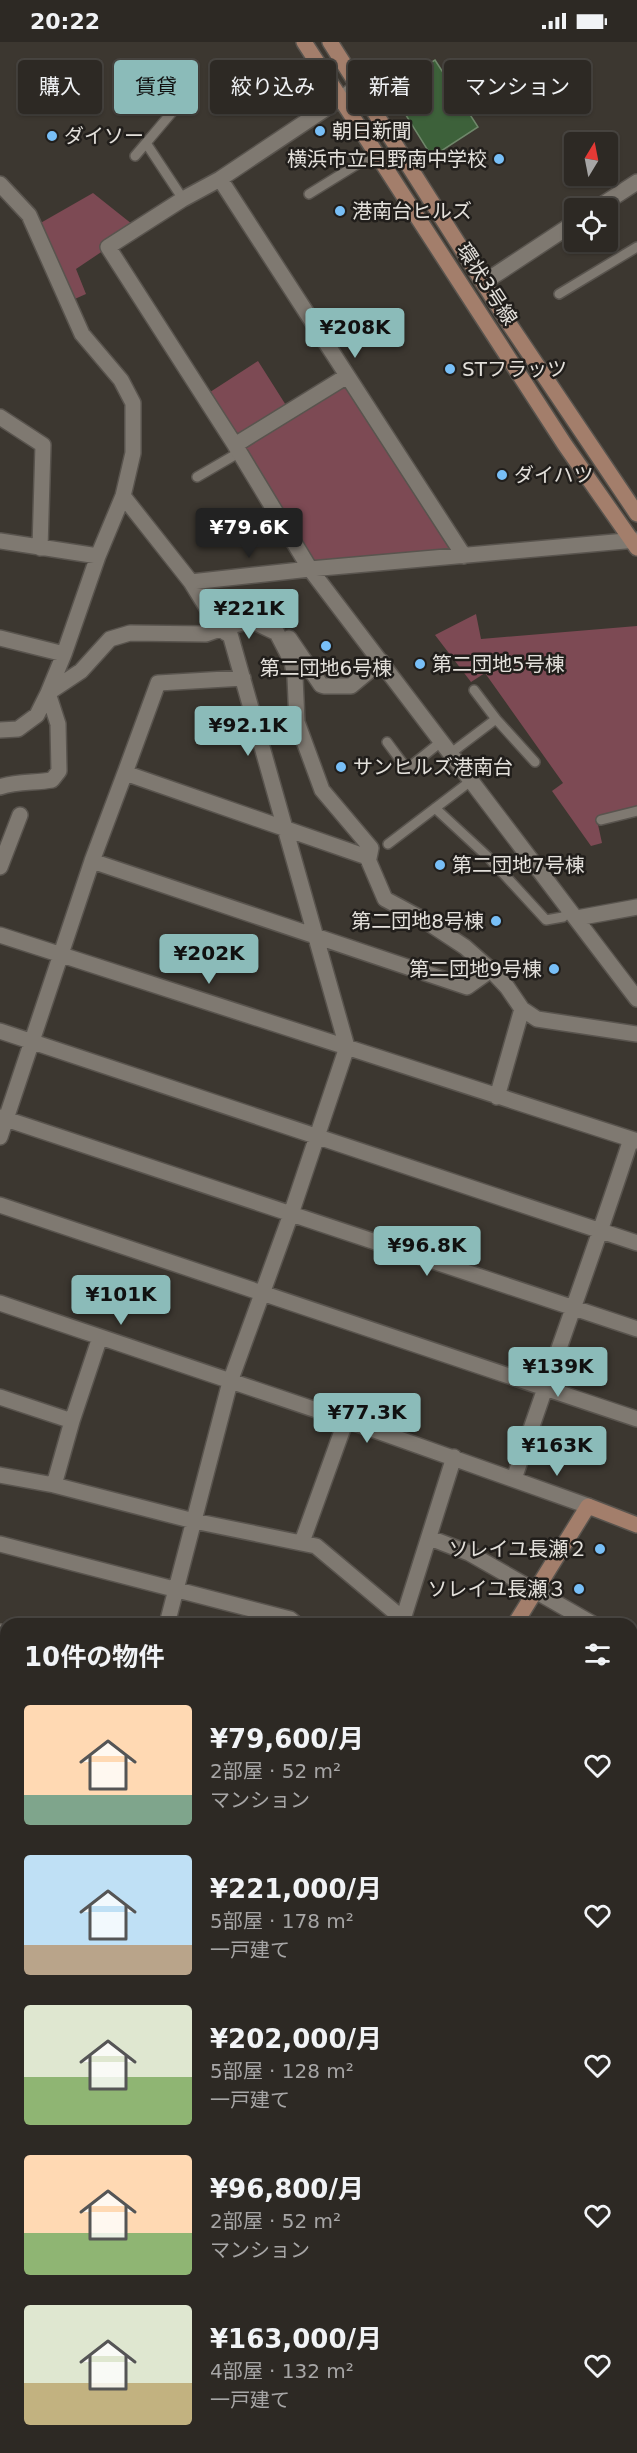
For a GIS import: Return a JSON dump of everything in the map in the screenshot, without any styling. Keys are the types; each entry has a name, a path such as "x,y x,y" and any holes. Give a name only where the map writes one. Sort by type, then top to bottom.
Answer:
{"street":[{"name":"環状3号線","path":"304,42 565,445 635,543"},
{"name":"環状3号線","path":"330,42 348,71"},
{"path":"348,93 220,179 183,199 108,247 238,448 310,568 637,999"},
{"name":"環状3号線","path":"375,114 510,325 637,514"},
{"path":"220,179 464,556"},
{"path":"612,198 637,182"},
{"path":"0,184 29,215 82,334 121,380 133,403 133,453 123,496 98,556 64,654 37,715 18,729 0,730"},
{"path":"492,277 564,230"},
{"path":"238,448 347,376"},
{"path":"0,417 43,445 40,548"},
{"path":"123,496 190,582 220,628 230,634 347,1047 291,1214 230,1382 169,1618"},
{"path":"0,541 98,556"},
{"path":"190,582 310,568 635,543"},
{"path":"48,693 81,671 110,639 130,633 206,634 252,612 284,631 321,685 351,686 381,661"},
{"path":"220,628 252,621 277,633 292,662 297,722 322,790 371,848 369,858 385,899 424,920 465,947 507,987 522,1009 537,1019 637,1034"},
{"path":"0,638 64,654"},
{"path":"0,1137 3,1118 92,861 158,683 243,678"},
{"path":"0,787 52,780 58,771 58,724 48,693"},
{"path":"125,773 369,858"},
{"path":"0,867 20,815"},
{"path":"92,861 467,987 491,970"},
{"path":"574,914 637,907"},
{"path":"0,936 634,1140 544,1388 514,1479"},
{"path":"497,1097 522,1009"},
{"path":"0,1030 637,1243"},
{"path":"3,1118 637,1329"},
{"path":"0,1205 637,1419"},
{"path":"0,1302 230,1382 346,1419 637,1525"},
{"path":"54,1485 72,1421 100,1337"},
{"path":"0,1397 72,1421"},
{"path":"302,1542 346,1419"},
{"path":"406,1618 454,1457"},
{"path":"1,1478 54,1485 194,1521 316,1546 398,1618"},
{"path":"519,1618 588,1506"},
{"path":"430,1538 470,1553 582,1618"},
{"path":"0,1545 282,1618"}],"lane":[{"path":"135,156 170,114"},
{"path":"146,143 183,199"},
{"path":"309,194 376,152"},
{"path":"559,294 637,247"},
{"path":"197,477 238,448"},
{"path":"474,690 535,762"},
{"path":"387,742 406,769 496,718"},
{"path":"388,844 472,780"},
{"path":"435,808 488,858 546,920 574,914"},
{"path":"601,820 637,811"}],"shaded area":[{"path":"435,60 444,74 444,114 470,114 478,127 432,157 405,114 432,114 432,62"},
{"path":"93,193 137,228 76,269 86,294 68,302 37,225"},
{"path":"258,361 289,410 347,376 464,556 310,569 204,396"},
{"path":"476,614 481,639 637,626 637,811 597,820 602,843 591,846 552,791 563,783 485,673 471,682 435,635"}],"place":[{"name":"朝日新聞","path":"320,131"},
{"name":"ダイソー","path":"52,136"},
{"name":"横浜市立日野南中学校","path":"499,159"},
{"name":"港南台ヒルズ","path":"340,211"},
{"name":"STフラッツ","path":"450,369"},
{"name":"ダイハツ","path":"502,475"},
{"name":"第二団地6号棟","path":"326,646"},
{"name":"第二団地5号棟","path":"420,664"},
{"name":"サンヒルズ港南台","path":"341,767"},
{"name":"第二団地7号棟","path":"440,865"},
{"name":"第二団地8号棟","path":"496,921"},
{"name":"第二団地9号棟","path":"554,969"},
{"name":"ソレイユ長瀬２","path":"600,1549"},
{"name":"ソレイユ長瀬３","path":"579,1589"}]}
